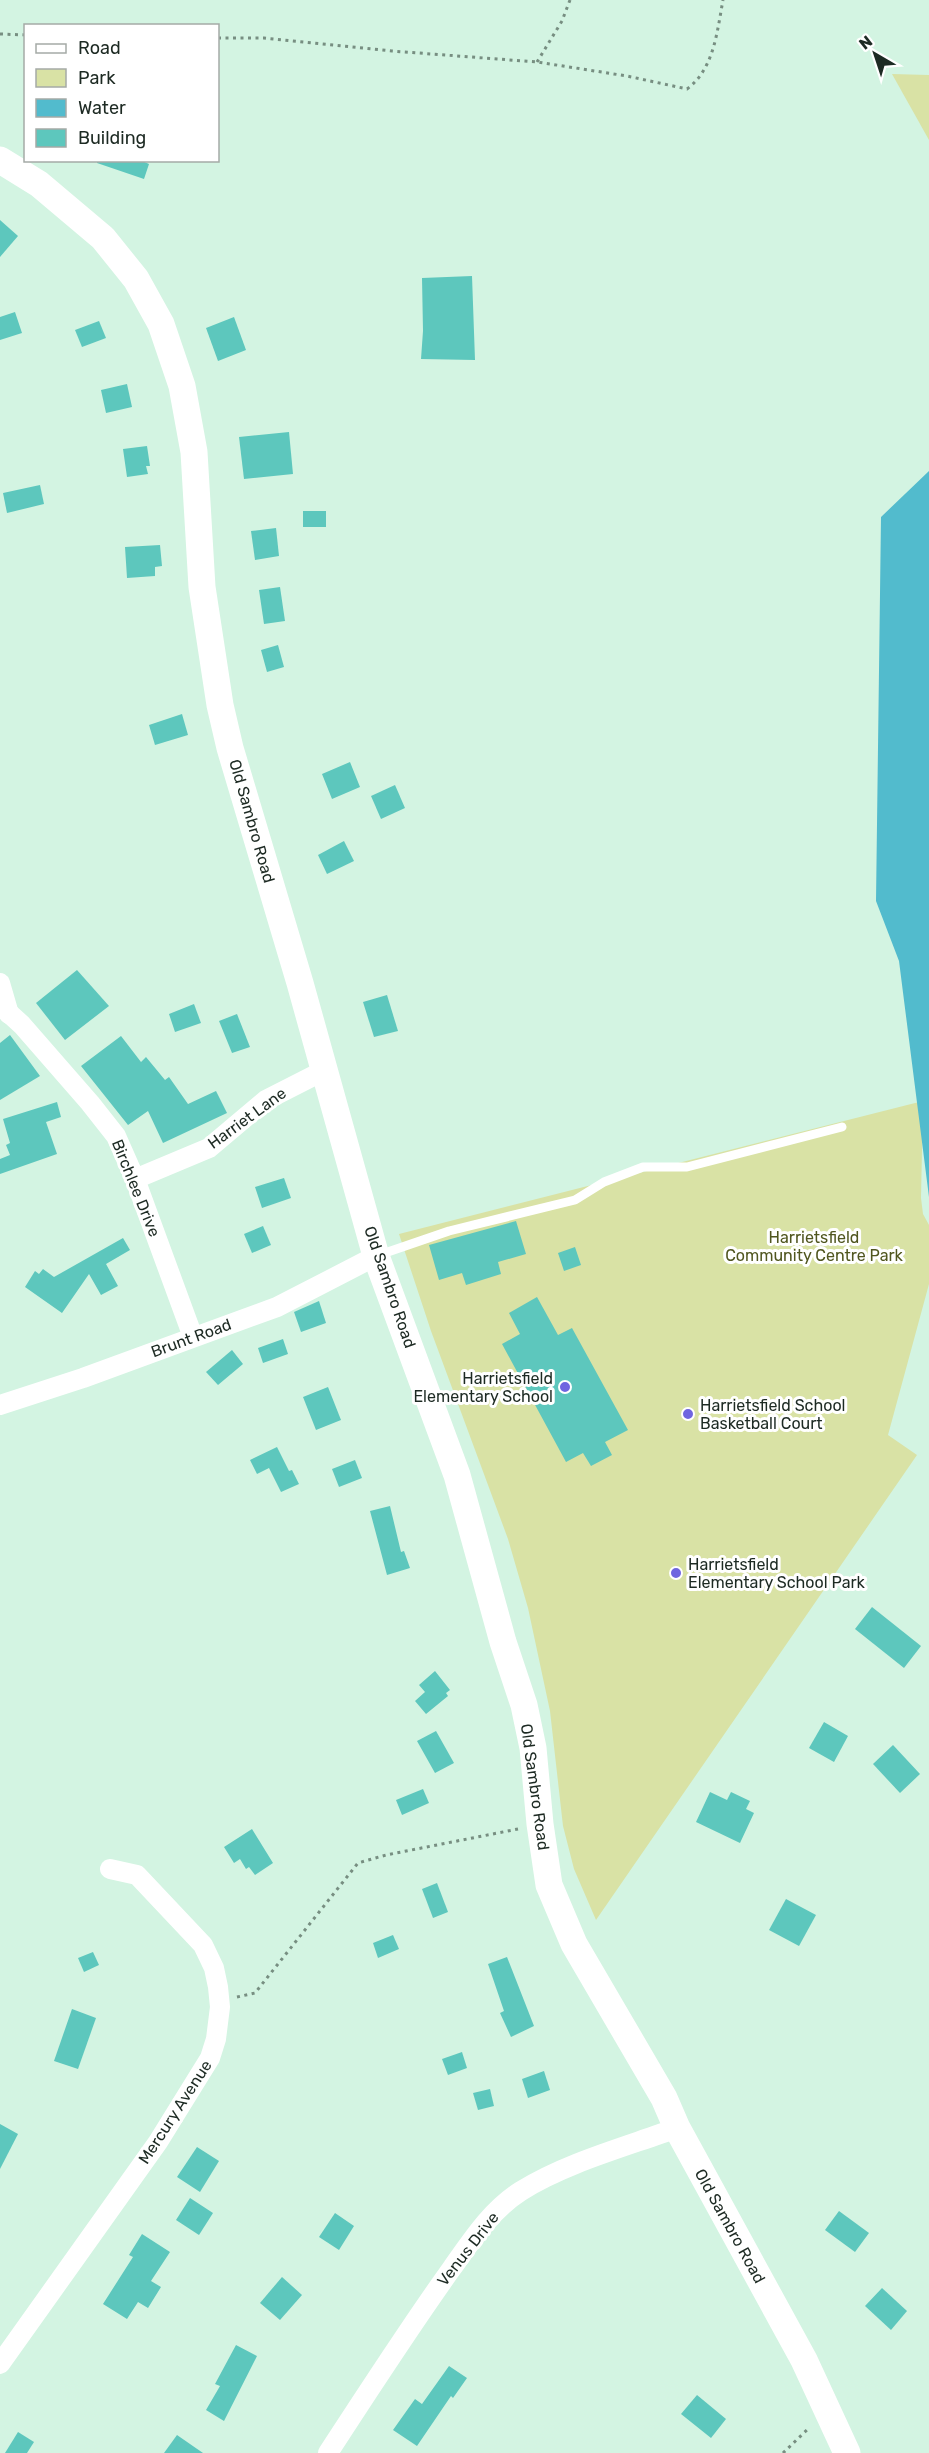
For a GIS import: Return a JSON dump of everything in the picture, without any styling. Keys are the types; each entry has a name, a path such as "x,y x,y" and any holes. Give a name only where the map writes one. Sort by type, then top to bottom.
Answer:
{"main road":[{"name":"Old Sambro Road","path":"0,160 39,184 103,238 136,279 161,324 182,386 194,452 202,587 220,705 376,1256 457,1475 506,1652 524,1705 533,1748 540,1824 549,1885 565,1923 602,1994 664,2098 677,2128 804,2360 847,2453"}],"street":[{"path":"0,982 3,1014"},
{"name":"Birchlee Drive","path":"3,1014 103,1118 116,1136 135,1179 193,1337"},
{"name":"Harriet Lane","path":"135,1179 209,1148 266,1100 325,1070"},
{"name":"Brunt Road","path":"0,1405 277,1307 376,1256"},
{"name":"Mercury Avenue","path":"0,2364 158,2142 202,2071 216,2039 218,2001 214,1968 196,1936 137,1875 110,1869"},
{"name":"Venus Drive","path":"328,2453 415,2317 475,2234 502,2205 520,2191 558,2172 677,2128"}],"lane":[{"path":"376,1256 449,1231 575,1200 604,1182 643,1167 687,1167 842,1127"}],"path":[{"path":"537,62 562,21 570,0"},
{"path":"219,38 264,38 537,62 627,76 687,89 696,83 706,68 715,43 723,0"},
{"path":"0,34 24,35"},
{"path":"218,2001 255,1993 358,1863 386,1855 540,1824"},
{"path":"783,2453 826,2411"}],"green space":[{"path":"892,74 929,75 929,140"},
{"name":"Harrietsfield Elementary School Park","path":"923,1101 921,1198 923,1214 929,1225 929,1284 888,1435 917,1455 596,1920 574,1869 563,1826 550,1711 528,1608 508,1539 431,1331 399,1234"}],"water":[{"path":"929,471 929,1197 899,961 876,901 881,517"}],"building":[{"path":"144,162 149,164 144,179 97,163"},
{"path":"0,220 18,236 0,257"},
{"path":"472,276 475,360 421,359 422,278"},
{"path":"15,312 22,333 0,340 0,317"},
{"path":"234,317 246,350 218,361 206,328"},
{"path":"99,321 106,338 82,347 75,330"},
{"path":"127,384 132,407 106,413 101,390"},
{"path":"289,432 293,474 244,479 239,437"},
{"path":"147,446 150,466 146,466 148,474 127,477 123,449"},
{"path":"40,485 44,504 7,513 3,493"},
{"path":"303,511 326,511 326,527 303,527"},
{"path":"276,528 279,556 255,560 251,531"},
{"path":"160,545 162,566 155,567 155,576 127,578 125,547"},
{"path":"280,587 285,621 264,624 259,590"},
{"path":"278,645 284,667 267,672 261,650"},
{"path":"182,714 188,735 155,745 149,725"},
{"path":"350,762 360,787 332,799 322,774"},
{"path":"395,785 405,808 381,819 371,796"},
{"path":"344,841 354,861 327,874 318,855"},
{"path":"77,970 109,1006 65,1040 36,1003"},
{"path":"387,995 398,1031 374,1037 363,1002"},
{"path":"194,1004 201,1023 175,1032 169,1014"},
{"path":"237,1014 250,1047 232,1053 219,1021"},
{"path":"10,1035 40,1076 0,1100 0,1043"},
{"path":"121,1036 141,1062 146,1057 165,1080 169,1077 188,1104 216,1091 227,1113 163,1143 148,1111 128,1125 81,1066"},
{"path":"57,1102 61,1117 46,1122 57,1154 0,1174 0,1159 10,1155 6,1145 10,1143 3,1119"},
{"path":"284,1178 291,1198 262,1208 255,1187"},
{"path":"516,1221 526,1254 498,1262 501,1274 466,1285 462,1273 439,1280 429,1245"},
{"path":"263,1226 271,1245 252,1253 244,1234"},
{"path":"123,1238 130,1250 106,1264 118,1286 101,1295 89,1274 62,1313 25,1287 35,1271 39,1274 43,1269 54,1277"},
{"path":"575,1247 581,1265 564,1271 558,1253"},
{"name":"Harrietsfield Elementary School","path":"537,1297 558,1335 572,1328 628,1430 605,1442 612,1455 591,1466 583,1453 566,1462 502,1344 520,1334 509,1313"},
{"path":"319,1301 326,1323 301,1332 294,1312"},
{"path":"283,1339 288,1354 263,1363 258,1348"},
{"path":"232,1350 243,1364 218,1385 206,1372"},
{"path":"328,1387 341,1420 316,1430 303,1397"},
{"path":"277,1447 289,1471 292,1470 299,1484 281,1492 269,1468 257,1474 250,1460"},
{"path":"355,1460 362,1478 339,1487 332,1469"},
{"path":"390,1506 401,1552 404,1551 410,1568 387,1575 370,1511"},
{"path":"872,1607 921,1646 904,1668 855,1629"},
{"path":"435,1671 450,1690 446,1693 448,1696 426,1714 415,1701 425,1692 419,1685"},
{"path":"824,1722 848,1736 834,1762 809,1748"},
{"path":"436,1731 454,1763 435,1773 417,1741"},
{"path":"893,1745 920,1774 900,1793 873,1764"},
{"path":"423,1789 429,1803 402,1815 396,1800"},
{"path":"710,1792 727,1800 731,1792 750,1801 746,1809 754,1813 740,1843 696,1822"},
{"path":"252,1829 273,1863 255,1875 249,1867 246,1869 240,1859 234,1863 224,1847"},
{"path":"437,1883 448,1912 433,1918 422,1889"},
{"path":"786,1899 816,1915 799,1946 769,1930"},
{"path":"393,1935 399,1949 378,1958 373,1943"},
{"path":"93,1952 99,1965 84,1972 78,1958"},
{"path":"507,1957 534,2026 511,2037 500,2013 504,2011 488,1964"},
{"path":"72,2009 96,2018 78,2069 54,2061"},
{"path":"462,2052 467,2068 448,2075 442,2059"},
{"path":"544,2071 550,2090 528,2098 522,2079"},
{"path":"490,2089 494,2106 478,2110 473,2093"},
{"path":"0,2124 18,2134 0,2169"},
{"path":"197,2147 219,2161 200,2192 177,2177"},
{"path":"190,2198 213,2213 199,2235 176,2220"},
{"path":"839,2211 869,2233 855,2252 825,2230"},
{"path":"335,2213 354,2226 339,2250 319,2237"},
{"path":"142,2234 170,2252 151,2281 161,2287 148,2308 138,2302 127,2319 103,2304 133,2257 129,2255"},
{"path":"282,2277 302,2295 280,2320 260,2303"},
{"path":"882,2288 907,2311 891,2330 865,2306"},
{"path":"236,2345 257,2356 224,2421 206,2410 220,2386 215,2384"},
{"path":"449,2366 467,2378 453,2398 451,2396 417,2446 393,2430 415,2399 422,2404"},
{"path":"697,2395 726,2419 711,2438 681,2414"},
{"path":"18,2432 34,2442 27,2453 5,2453"},
{"path":"177,2435 203,2453 164,2453"}],"place":[{"name":"Harrietsfield Elementary School","path":"565,1387"},
{"name":"Harrietsfield School Basketball Court","path":"688,1414"},
{"name":"Harrietsfield Elementary School Park","path":"676,1573"}],"park label":[{"name":"Harrietsfield Community Centre Park","path":"814,1246"}]}
